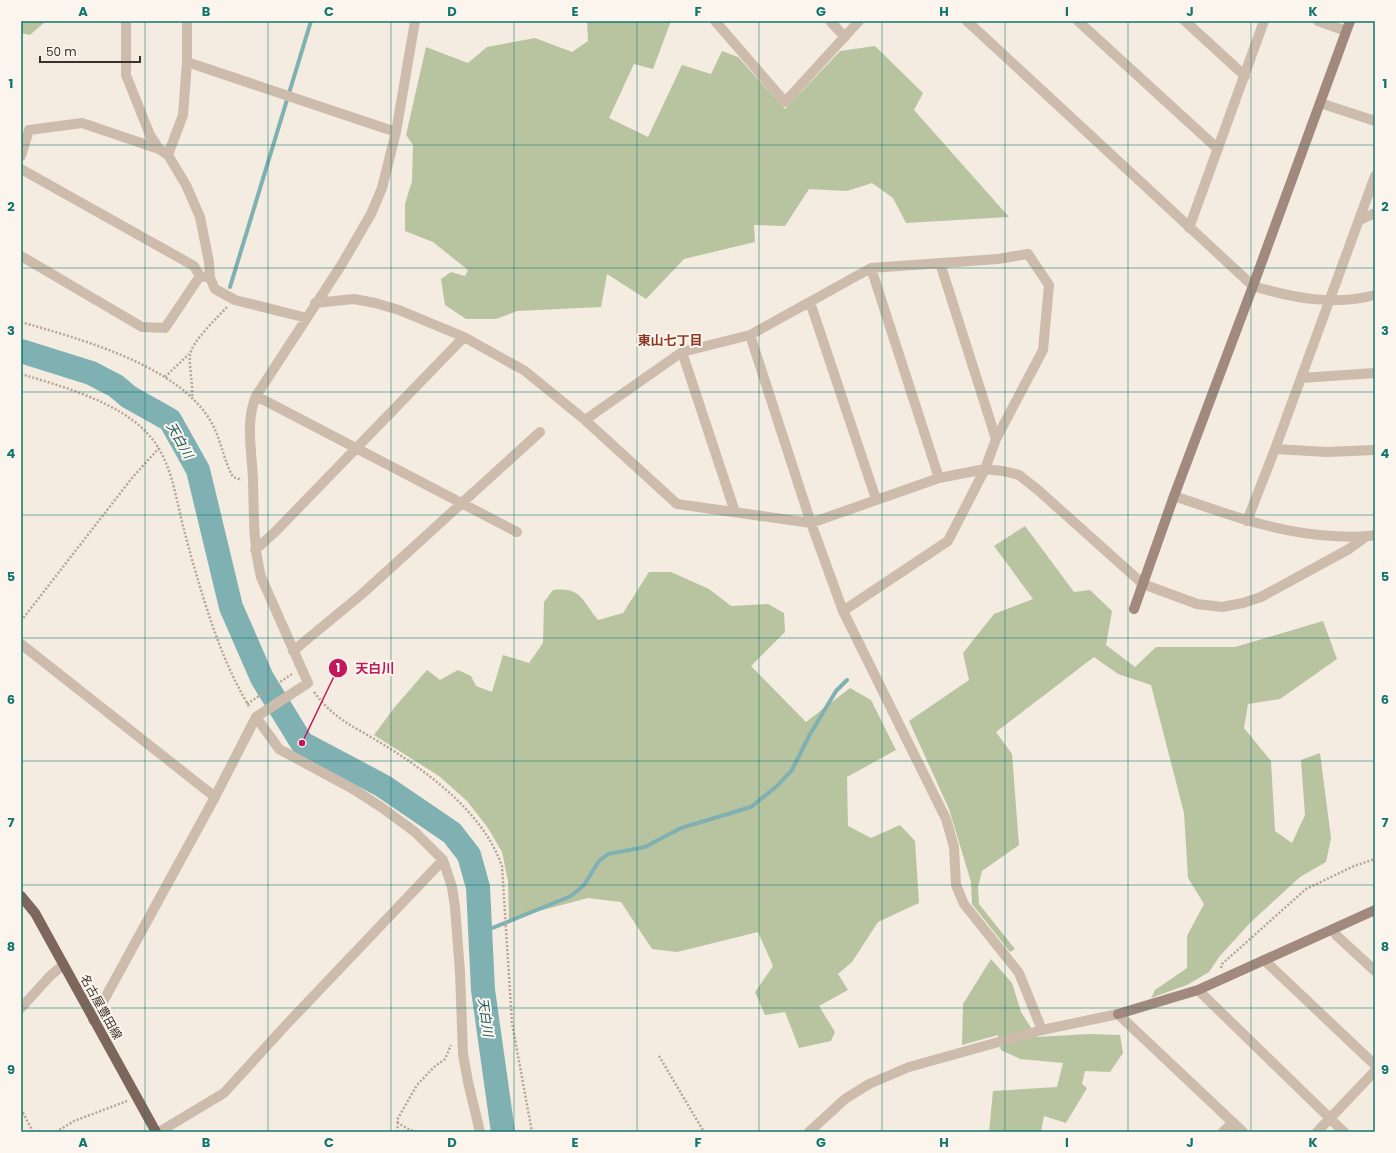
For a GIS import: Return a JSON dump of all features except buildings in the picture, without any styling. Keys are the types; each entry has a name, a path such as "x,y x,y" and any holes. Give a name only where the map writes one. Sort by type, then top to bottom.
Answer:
{"main road":[{"name":"名古屋豊田線","path":"21,896 35,913 93,1020 157,1132"}],"street":[{"path":"126,21 126,75 150,136 159,149"},
{"path":"168,154 183,115 187,62 187,21"},
{"path":"93,1020 215,797 256,717 308,684 261,578 255,550 250,439 252,406 256,396 307,318 315,303 342,264 371,214 382,188 396,132 415,21"},
{"path":"715,21 785,102 859,21"},
{"path":"830,21 845,37"},
{"path":"967,21 1253,286 1282,294 1329,300 1349,300 1375,294"},
{"path":"1078,21 1218,149"},
{"path":"1185,21 1245,76"},
{"path":"1189,228 1264,21"},
{"path":"1318,21 1346,31"},
{"path":"1134,609 1174,496 1350,21"},
{"path":"187,62 396,132"},
{"path":"1320,104 1375,121"},
{"path":"21,156 29,130 82,123 159,149 168,154 186,185 200,217 209,262 205,277 165,328 142,327 21,256"},
{"path":"21,169 194,266 214,289 235,300 307,318"},
{"path":"1246,521 1302,378 1375,176"},
{"path":"1360,220 1375,213"},
{"path":"585,420 682,352 750,335 871,268 998,259 1028,254 1049,286 1043,350 996,439 985,469 948,541 842,611"},
{"path":"940,263 996,439"},
{"path":"871,268 939,478"},
{"path":"315,303 354,299 375,303 399,310 464,337 525,371 585,420 677,504 811,523 939,478 985,469 1003,470 1018,474 1038,490 1143,584 1197,604 1222,607 1243,603 1262,597 1349,549 1364,538"},
{"path":"810,302 876,499"},
{"path":"750,335 811,523 842,611 946,819 954,847 956,885 964,904 1019,972 1042,1030"},
{"path":"255,550 357,448 464,337"},
{"path":"682,352 735,512"},
{"path":"1302,378 1375,373"},
{"path":"256,396 464,503 517,532"},
{"path":"293,652 362,594 464,503 540,432"},
{"path":"1275,449 1327,452 1375,450"},
{"path":"1174,496 1246,521 1292,532 1364,538 1375,535"},
{"path":"21,644 215,797"},
{"path":"256,717 279,749 353,789 394,816 415,832 443,860 452,887 455,907 460,972 463,1054 480,1132"},
{"path":"157,1132 224,1093 286,1024 443,860"},
{"path":"808,1132 845,1099 869,1084 909,1067 1042,1030 1118,1014 1198,990 1375,910"},
{"path":"1334,929 1336,935 1375,971"},
{"path":"1264,960 1375,1065"},
{"path":"21,1008 50,976 63,965"},
{"path":"1198,990 1344,1132"},
{"path":"1118,1014 1243,1132"},
{"path":"1317,1132 1375,1071"},
{"path":"1223,1132 1233,1122"}],"path":[{"path":"165,377 189,354 212,323 235,300"},
{"path":"21,322 71,337 144,366 165,377 192,397 211,420 233,477 238,480 253,479"},
{"path":"189,354 193,383 192,397"},
{"path":"21,374 55,384 117,409 141,427 159,448 170,468 196,573 217,636 232,674 247,704 256,717"},
{"path":"21,620 132,478 159,448"},
{"path":"247,704 294,672"},
{"path":"1216,982 1222,964 1306,889 1354,866 1375,859"},
{"path":"397,1132 398,1120 417,1085 434,1066 445,1059 458,1030 462,1028"},
{"path":"659,1056 704,1132"},
{"path":"56,1132 74,1121 136,1097"},
{"path":"21,1109 34,1132"},
{"path":"398,1123 410,1130 418,1132"}],"green space":[{"path":"21,21 46,21 30,35 21,33"},
{"path":"587,21 671,21 653,69 634,64 609,118 648,137 682,65 711,74 722,51 738,57 785,109 840,51 875,46 923,93 914,110 1009,217 906,223 893,198 872,183 847,191 809,189 785,226 754,225 755,242 684,259 646,299 607,274 601,307 517,311 496,319 466,319 445,305 441,279 451,272 465,276 468,270 433,242 405,231 405,204 412,181 413,145 406,135 426,47 468,63 487,47 535,38 572,52 588,41"},
{"path":"1025,526 1074,592 1090,590 1112,611 1106,645 1135,667 1156,647 1235,647 1323,621 1337,659 1280,699 1248,704 1244,728 1271,761 1275,831 1292,843 1305,815 1301,760 1320,753 1331,838 1326,862 1300,877 1250,923 1219,957 1209,972 1187,985 1151,998 1155,990 1187,968 1187,936 1204,904 1188,878 1184,813 1151,685 1118,674 1094,657 996,732 1012,754 1019,845 982,871 978,887 979,904 1015,949 1010,952 972,904 971,882 949,809 909,721 969,680 963,653 994,614 1033,599 994,546"},
{"path":"649,572 671,572 709,589 731,606 768,604 784,613 785,632 751,666 806,722 850,688 871,700 896,750 847,777 848,826 871,838 900,825 915,841 919,903 878,922 852,962 838,974 848,990 819,1006 835,1032 831,1041 799,1048 785,1012 765,1015 755,992 773,966 758,932 677,952 652,949 621,902 588,898 509,919 508,881 502,852 488,828 467,801 439,776 374,735 394,708 427,670 440,680 458,670 471,676 476,686 492,692 503,655 529,663 543,643 544,602 553,590 563,590 576,593 598,620 623,613"},
{"path":"991,959 1012,983 1021,1012 1037,1037 1089,1034 1120,1035 1123,1053 1110,1072 1085,1071 1082,1084 1087,1088 1066,1123 1044,1116 1041,1132 989,1132 993,1091 1057,1087 1063,1063 1020,1059 1001,1050 998,1035 962,1045 963,1004"}],"waterway":[{"path":"230,287 311,21"},
{"name":"天白川","path":"21,351 91,373 116,386 129,397 170,420 198,470 231,607 262,678 302,743 383,786 452,833 469,855 478,887 483,990 503,1132"},
{"path":"480,933 571,896 584,885 599,861 608,854 645,847 681,828 751,807 777,786 792,770 809,736 836,691 847,680"}],"place":[{"name":"天白川","path":"302,743"}],"district":[{"name":"東山七丁目","path":"670,340"}]}
